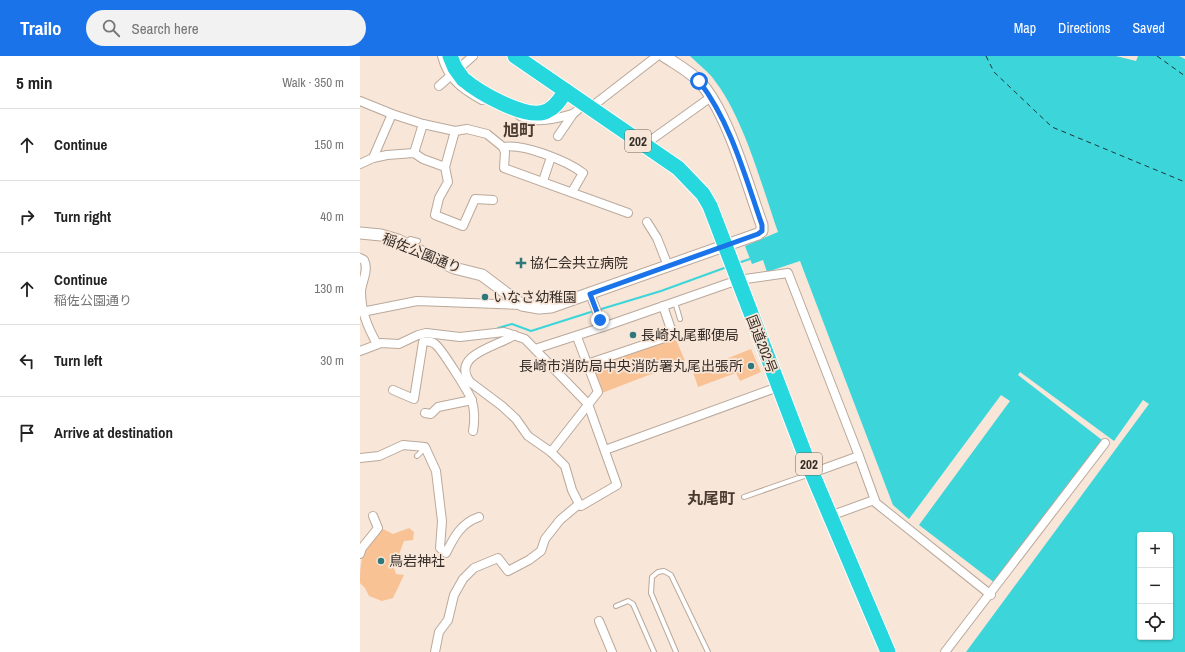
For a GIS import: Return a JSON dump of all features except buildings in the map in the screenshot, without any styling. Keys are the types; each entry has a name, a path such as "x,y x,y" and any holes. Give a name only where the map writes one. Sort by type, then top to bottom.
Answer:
{"highway":[{"path":"450,56 460,76 477,90 529,112 540,114 547,111 555,106 566,91"},
{"path":"458,56 460,76"},
{"name":"国道202号","path":"515,56 566,91 582,109 678,168 703,194 716,217 736,277 812,473 888,652"}],"street":[{"path":"442,56 460,76 471,94 525,119 540,121 582,109"},
{"path":"439,86 460,76 473,56"},
{"path":"558,136 582,109 658,56"},
{"name":"稲佐公園通り","path":"360,233 381,235 407,245 454,268 482,274 522,305 539,308 551,307 668,266 727,250 758,234 762,231 762,225 733,143 711,97 699,81 664,56"},
{"path":"644,146 711,97"},
{"path":"360,101 392,114 423,124 455,130 466,129 478,131 494,138 503,146 505,152 504,168 628,213"},
{"path":"373,158 392,114"},
{"path":"414,153 423,124"},
{"path":"455,130 445,167 448,182 439,198 435,215 463,226 475,199 492,200"},
{"path":"503,146 513,145 565,161 583,173 572,192"},
{"path":"360,164 373,158 414,153 423,160 445,167"},
{"path":"543,181 552,157"},
{"path":"647,222 657,238 668,266"},
{"path":"360,258 364,260 366,267 361,289 361,309 369,331 377,344"},
{"path":"535,349 577,337 602,324 675,302 736,277 788,273 860,456 874,500 991,594"},
{"path":"590,294 602,324"},
{"path":"361,309 417,301 522,305"},
{"path":"588,364 673,335 663,306"},
{"path":"360,351 377,344 399,344 426,333 460,337 504,332 525,339 588,404 617,485 581,506 579,504 560,520 545,538 540,551 529,560 508,571 498,558 474,568 463,579 454,595 448,620 439,632 435,652"},
{"path":"514,335 484,347 469,361 466,368 466,374 470,382 516,419 528,436 551,452 565,466 572,490 579,504"},
{"path":"551,452 598,392 577,337"},
{"path":"393,390 414,399 423,342 430,342 438,348 457,378 467,389 472,400 475,415 473,431"},
{"path":"605,450 778,387"},
{"path":"425,413 431,414 438,407 472,400"},
{"path":"946,652 1105,443"},
{"path":"360,458 379,456 403,445 425,447 436,471 442,521 440,548 446,553 456,534 469,520 479,517"},
{"path":"812,473 860,456"},
{"path":"830,516 874,500"},
{"path":"361,549 378,528 373,516"},
{"path":"599,621 612,652"}],"lane":[{"path":"407,245 410,239 418,241"},
{"path":"675,302 680,319"},
{"path":"417,456 425,447"},
{"path":"744,497 812,473"},
{"path":"676,652 651,593 652,577 658,572 664,571 671,575 708,652"},
{"path":"616,606 628,601 633,604 654,652"}],"shaded area":[{"path":"675,337 685,361 602,393 593,366"},
{"path":"751,349 761,372 740,381 736,373 698,387 693,372"},
{"path":"381,528 393,534 409,528 414,532 413,540 404,541 394,568 396,574 404,575 393,598 382,601 369,596 365,588 360,583 361,566 364,553"}],"water":[{"path":"690,56 1116,56 1136,61 1138,56 1179,56 1185,59 1185,652 966,652 1149,404 1143,400 1114,441 1020,372 1018,375 1102,440 995,583 919,525 1010,401 1001,395 909,519 893,505 800,261 767,272 763,260 752,264 745,246 778,232 751,152 742,131 723,93 707,72"}],"waterway":[{"path":"738,263 750,259"},
{"path":"598,310 661,291 727,267"},
{"path":"498,328 512,324 531,331 594,311"}],"ferry route":[{"path":"986,56 994,72 1052,127 1185,182"},
{"path":"1157,56 1185,76"}],"place":[{"name":"協仁会共立病院","path":"521,263"},
{"name":"いなさ幼稚園","path":"485,297"},
{"name":"長崎丸尾郵便局","path":"633,335"},
{"name":"長崎市消防局中央消防署丸尾出張所","path":"751,366"},
{"name":"鳥岩神社","path":"381,561"}],"district":[{"name":"旭町","path":"519,130"},
{"name":"丸尾町","path":"711,498"}],"route":[{"path":"600,320 590,294 726,246 758,234 762,231 762,225 733,143 711,97 699,81"}]}
